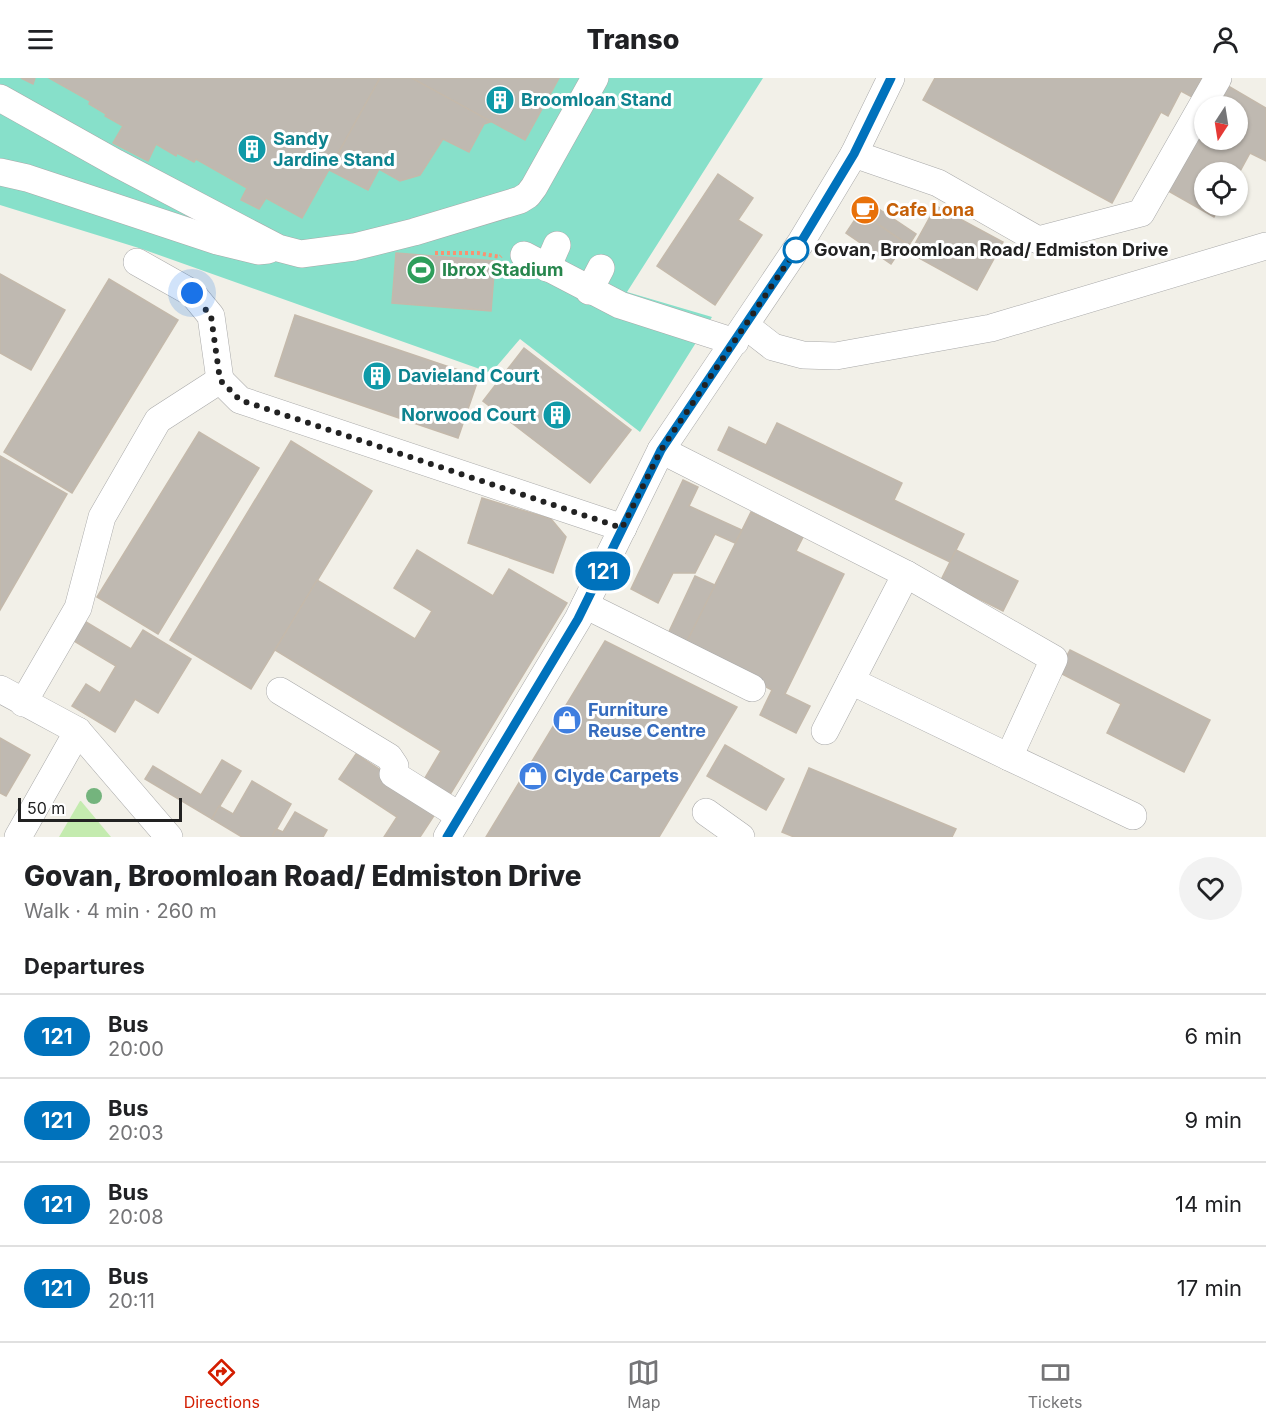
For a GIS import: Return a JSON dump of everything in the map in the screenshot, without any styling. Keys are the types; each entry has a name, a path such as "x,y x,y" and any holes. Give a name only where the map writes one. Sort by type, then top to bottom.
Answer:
{"street":[{"path":"0,98 116,163 278,248 301,254 354,247 414,232 520,200 534,188 595,78"},
{"path":"280,691 389,757 395,766 393,774 454,827 585,605 661,450 801,242 854,154 891,78"},
{"path":"854,154 938,183 1038,240 1141,213 1218,78"},
{"path":"0,172 27,178 217,241 258,251 278,248"},
{"path":"533,255 595,279 620,305 740,334 773,347 803,355 836,356 991,328 1266,246"},
{"path":"137,262 192,293 211,316 220,380 240,400 622,528"},
{"path":"23,703 78,608 102,517 158,420 220,380"},
{"path":"661,450 906,574 1054,659 1009,757"},
{"path":"825,731 906,574"},
{"path":"585,605 752,688"},
{"path":"851,681 1133,816"},
{"path":"0,689 78,731 169,837"},
{"path":"18,837 78,731"},
{"path":"706,812 741,837"}],"path":[{"path":"424,253 478,253 500,257 533,255"}],"green space":[{"name":"Ibrox Stadium","path":"0,78 763,78 627,292 712,317 640,432 520,339 491,373 142,249 0,205"},
{"path":"81,801 111,837 59,837"}],"building":[{"path":"21,78 35,78 33,84"},
{"name":"Sandy Jardine Stand","path":"49,78 380,78 302,218 266,198 259,209 241,200 247,188 196,159 194,162 177,153 176,156 156,144 148,161 113,143 123,126 89,104 90,101"},
{"path":"380,78 412,78 493,121 484,124 469,152 443,139 420,175 400,181 379,169 368,190 329,170"},
{"name":"Broomloan Stand","path":"412,78 559,78 525,140"},
{"path":"935,78 1202,78 1192,97 1181,91 1168,116 1161,112 1112,203 923,100"},
{"path":"1223,83 1245,96 1216,96"},
{"path":"1248,98 1266,108 1266,161 1250,153 1245,162 1194,162 1194,206 1163,188 1194,134 1194,150 1248,150"},
{"path":"718,174 753,198 738,220 762,235 715,305 657,266"},
{"path":"867,201 916,234 909,245 860,212"},
{"path":"936,206 1003,242 977,290 910,253"},
{"path":"860,212 905,243 891,264 846,233"},
{"path":"396,253 495,261 491,311 392,303"},
{"path":"0,274 65,310 31,370 0,353"},
{"path":"109,279 178,320 72,493 4,452"},
{"name":"Davieland Court","path":"295,315 479,377 458,438 275,376"},
{"name":"Norwood Court","path":"524,348 631,430 590,483 483,401"},
{"path":"777,423 902,483 894,500 964,534 950,562 718,450 729,427 766,445"},
{"path":"199,432 259,468 158,634 97,597"},
{"path":"291,441 372,491 251,689 170,640"},
{"path":"0,456 67,494 0,610"},
{"path":"683,480 698,487 689,506 742,530 735,543 715,534 695,573 673,573 658,603 631,589"},
{"path":"482,498 551,519 566,537 553,573 468,543"},
{"path":"751,512 803,537 796,551 844,574 785,694 810,706 796,733 760,715 772,690 685,645"},
{"path":"417,550 493,596 509,569 567,603 448,798 422,783 441,751 275,650 317,580 415,639 432,611 394,588"},
{"path":"956,550 1018,581 1003,611 941,580"},
{"path":"695,576 715,585 685,645 667,636"},
{"path":"81,619 131,649 143,630 191,659 158,713 135,699 115,732 72,706 86,684 100,693 116,666 69,638"},
{"path":"605,641 737,707 659,837 486,837"},
{"path":"1070,650 1210,720 1184,772 1107,733 1121,704 1058,672"},
{"path":"0,738 30,755 6,796 0,793"},
{"path":"725,745 784,779 766,810 707,776"},
{"path":"356,754 439,808 420,837 384,837 397,817 339,779"},
{"path":"222,760 241,771 212,819 145,779 153,766 201,795"},
{"path":"809,768 956,829 952,837 794,837 782,832"},
{"path":"252,781 291,804 272,837 242,837 212,819 219,806 233,814"},
{"path":"295,812 327,830 323,837 272,837 276,829 283,832"}],"bus line":[{"name":"121","path":"447,837 578,619 661,450 827,201 854,154 891,78"}],"place":[{"name":"Broomloan Stand","path":"500,100"},
{"name":"Sandy Jardine Stand","path":"252,149"},
{"name":"Cafe Lona","path":"865,210"},
{"name":"Govan, Broomloan Road/ Edmiston Drive","path":"796,250"},
{"name":"Ibrox Stadium","path":"421,270"},
{"name":"Davieland Court","path":"377,376"},
{"name":"Norwood Court","path":"557,415"},
{"name":"Furniture Reuse Centre","path":"567,720"},
{"name":"Clyde Carpets","path":"533,776"}],"route":[{"path":"192,293 211,316 220,380 240,400 622,528 661,450 796,250"}]}
